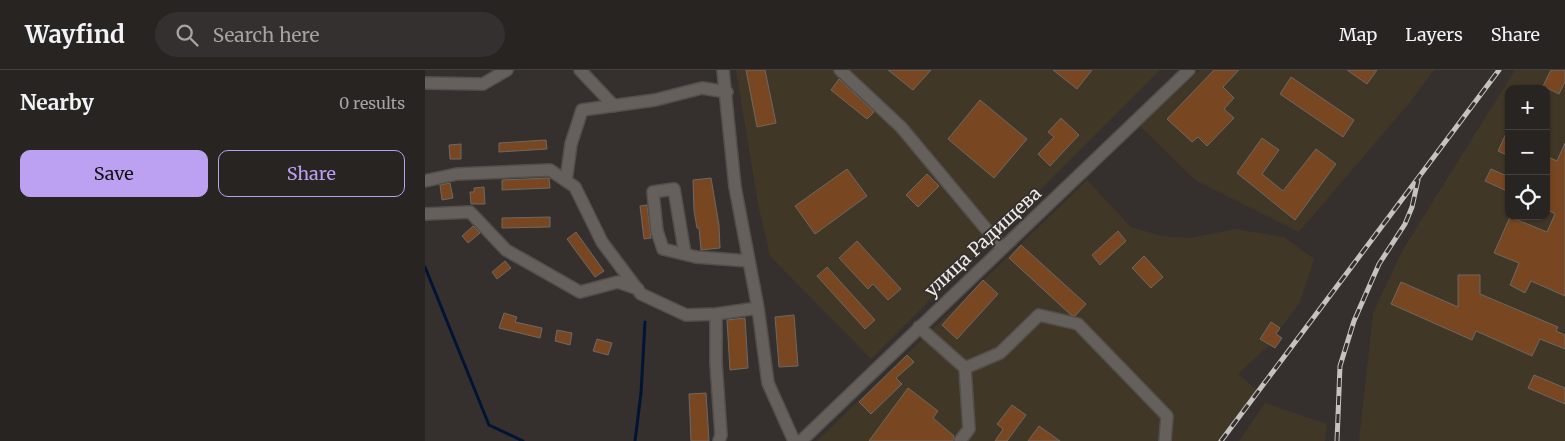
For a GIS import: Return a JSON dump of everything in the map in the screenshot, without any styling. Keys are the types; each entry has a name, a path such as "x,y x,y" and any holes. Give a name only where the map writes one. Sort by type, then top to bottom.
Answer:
{"street":[{"path":"425,83 483,84 507,70"},
{"path":"580,70 614,106"},
{"path":"723,70 727,92 735,187 758,308 768,383 794,441"},
{"path":"840,70 901,127 1002,248"},
{"name":"улица Радищева","path":"801,441 1189,70"},
{"path":"566,181 571,144 582,110 655,100 702,88 727,92"},
{"path":"425,181 457,174 550,170 575,187 602,242 641,294 686,316 758,308"},
{"path":"685,254 674,189 653,192 657,231 663,249 685,254 749,260"},
{"path":"425,214 470,212 506,250 580,292 617,282 638,290"},
{"path":"716,314 716,363 721,435 719,441"},
{"path":"965,368 1000,353 1039,315 1078,324 1167,416 1165,441"},
{"path":"919,327 965,368 969,430 960,441"}],"shaded area":[{"path":"736,70 1160,70 871,359 770,256 758,204"},
{"path":"1200,70 1434,70 1410,102 1299,232 1195,180 1140,126"},
{"path":"1515,70 1565,70 1565,441 1359,441 1373,313 1402,251 1505,86 1505,220 1550,220 1550,85 1506,85"},
{"path":"1087,180 1131,227 1162,236 1190,238 1235,229 1284,237 1314,259 1299,304 1276,334 1282,338 1275,348 1269,345 1238,374 1257,390 1219,441 817,441"},
{"path":"1265,403 1327,424 1325,441 1239,441"}],"building":[{"path":"746,70 765,70 776,123 757,127"},
{"path":"888,70 931,70 913,90"},
{"path":"1053,70 1092,70 1077,89"},
{"path":"1214,70 1239,70 1223,87 1234,98 1224,109 1234,118 1207,146 1198,137 1192,142 1167,119"},
{"path":"1347,70 1377,70 1367,84"},
{"path":"1551,70 1565,70 1565,82 1559,94 1550,90 1550,85 1544,85"},
{"path":"1291,77 1354,120 1343,137 1280,94"},
{"path":"839,79 874,112 867,119 831,90"},
{"path":"980,100 1027,139 994,178 948,139"},
{"path":"1061,118 1079,135 1050,166 1038,154 1054,137 1048,132"},
{"path":"1505,136 1505,154 1498,151"},
{"path":"1262,138 1279,150 1262,174 1283,191 1316,149 1336,164 1295,220 1237,173"},
{"path":"546,140 547,149 499,152 499,143"},
{"path":"1565,143 1565,296 1531,281 1525,293 1510,285 1519,263 1494,253 1509,220 1517,220 1547,232 1555,214 1550,211 1550,158 1557,161"},
{"path":"461,144 461,159 450,159 449,145"},
{"path":"847,169 867,196 815,234 795,206"},
{"path":"1491,169 1505,175 1505,190 1485,181"},
{"path":"927,174 939,186 918,207 906,195"},
{"path":"549,178 550,188 502,190 502,180"},
{"path":"711,178 719,225 720,248 701,250 699,228 697,228 694,211 693,180"},
{"path":"450,183 453,198 442,200 440,185"},
{"path":"484,187 485,204 471,204 470,192 474,192 474,188"},
{"path":"647,205 651,238 644,239 640,206"},
{"path":"550,217 550,227 502,228 502,218"},
{"path":"473,226 480,233 468,243 462,236"},
{"path":"1118,231 1126,241 1100,265 1092,255"},
{"path":"576,232 604,271 595,277 567,239"},
{"path":"857,241 901,289 888,300 873,284 868,289 839,258"},
{"path":"1021,245 1086,304 1075,316 1071,315 1009,258"},
{"path":"1144,256 1163,277 1151,288 1132,268"},
{"path":"505,261 511,268 497,279 492,272"},
{"path":"827,267 875,320 865,329 817,276"},
{"path":"1458,275 1480,275 1480,294 1558,327 1556,331 1565,335 1565,349 1540,339 1532,356 1476,331 1472,340 1391,304 1401,282 1458,307"},
{"path":"983,280 998,294 957,339 942,325"},
{"path":"504,313 517,317 515,322 542,328 540,338 499,328"},
{"path":"794,315 798,366 779,367 775,317"},
{"path":"745,318 748,368 730,370 727,320"},
{"path":"1271,322 1280,328 1276,334 1282,338 1275,348 1260,339"},
{"path":"557,330 572,333 570,345 555,341"},
{"path":"597,339 612,343 608,355 593,351"},
{"path":"907,355 914,362 896,378 902,384 871,414 859,402"},
{"path":"1534,375 1565,388 1565,404 1528,388"},
{"path":"908,388 938,411 933,418 954,436 953,441 869,441"},
{"path":"706,393 709,441 691,441 689,394"},
{"path":"1012,405 1026,415 1007,441 995,441 1003,429 997,424"},
{"path":"1039,426 1060,441 1028,441"}],"waterway":[{"path":"425,267 489,425 523,441"},
{"path":"635,441 641,393 645,322"}],"railway":[{"path":"1221,441 1499,70"},
{"path":"1337,441 1340,366 1354,321 1379,264 1405,224 1412,207 1418,180"}]}
